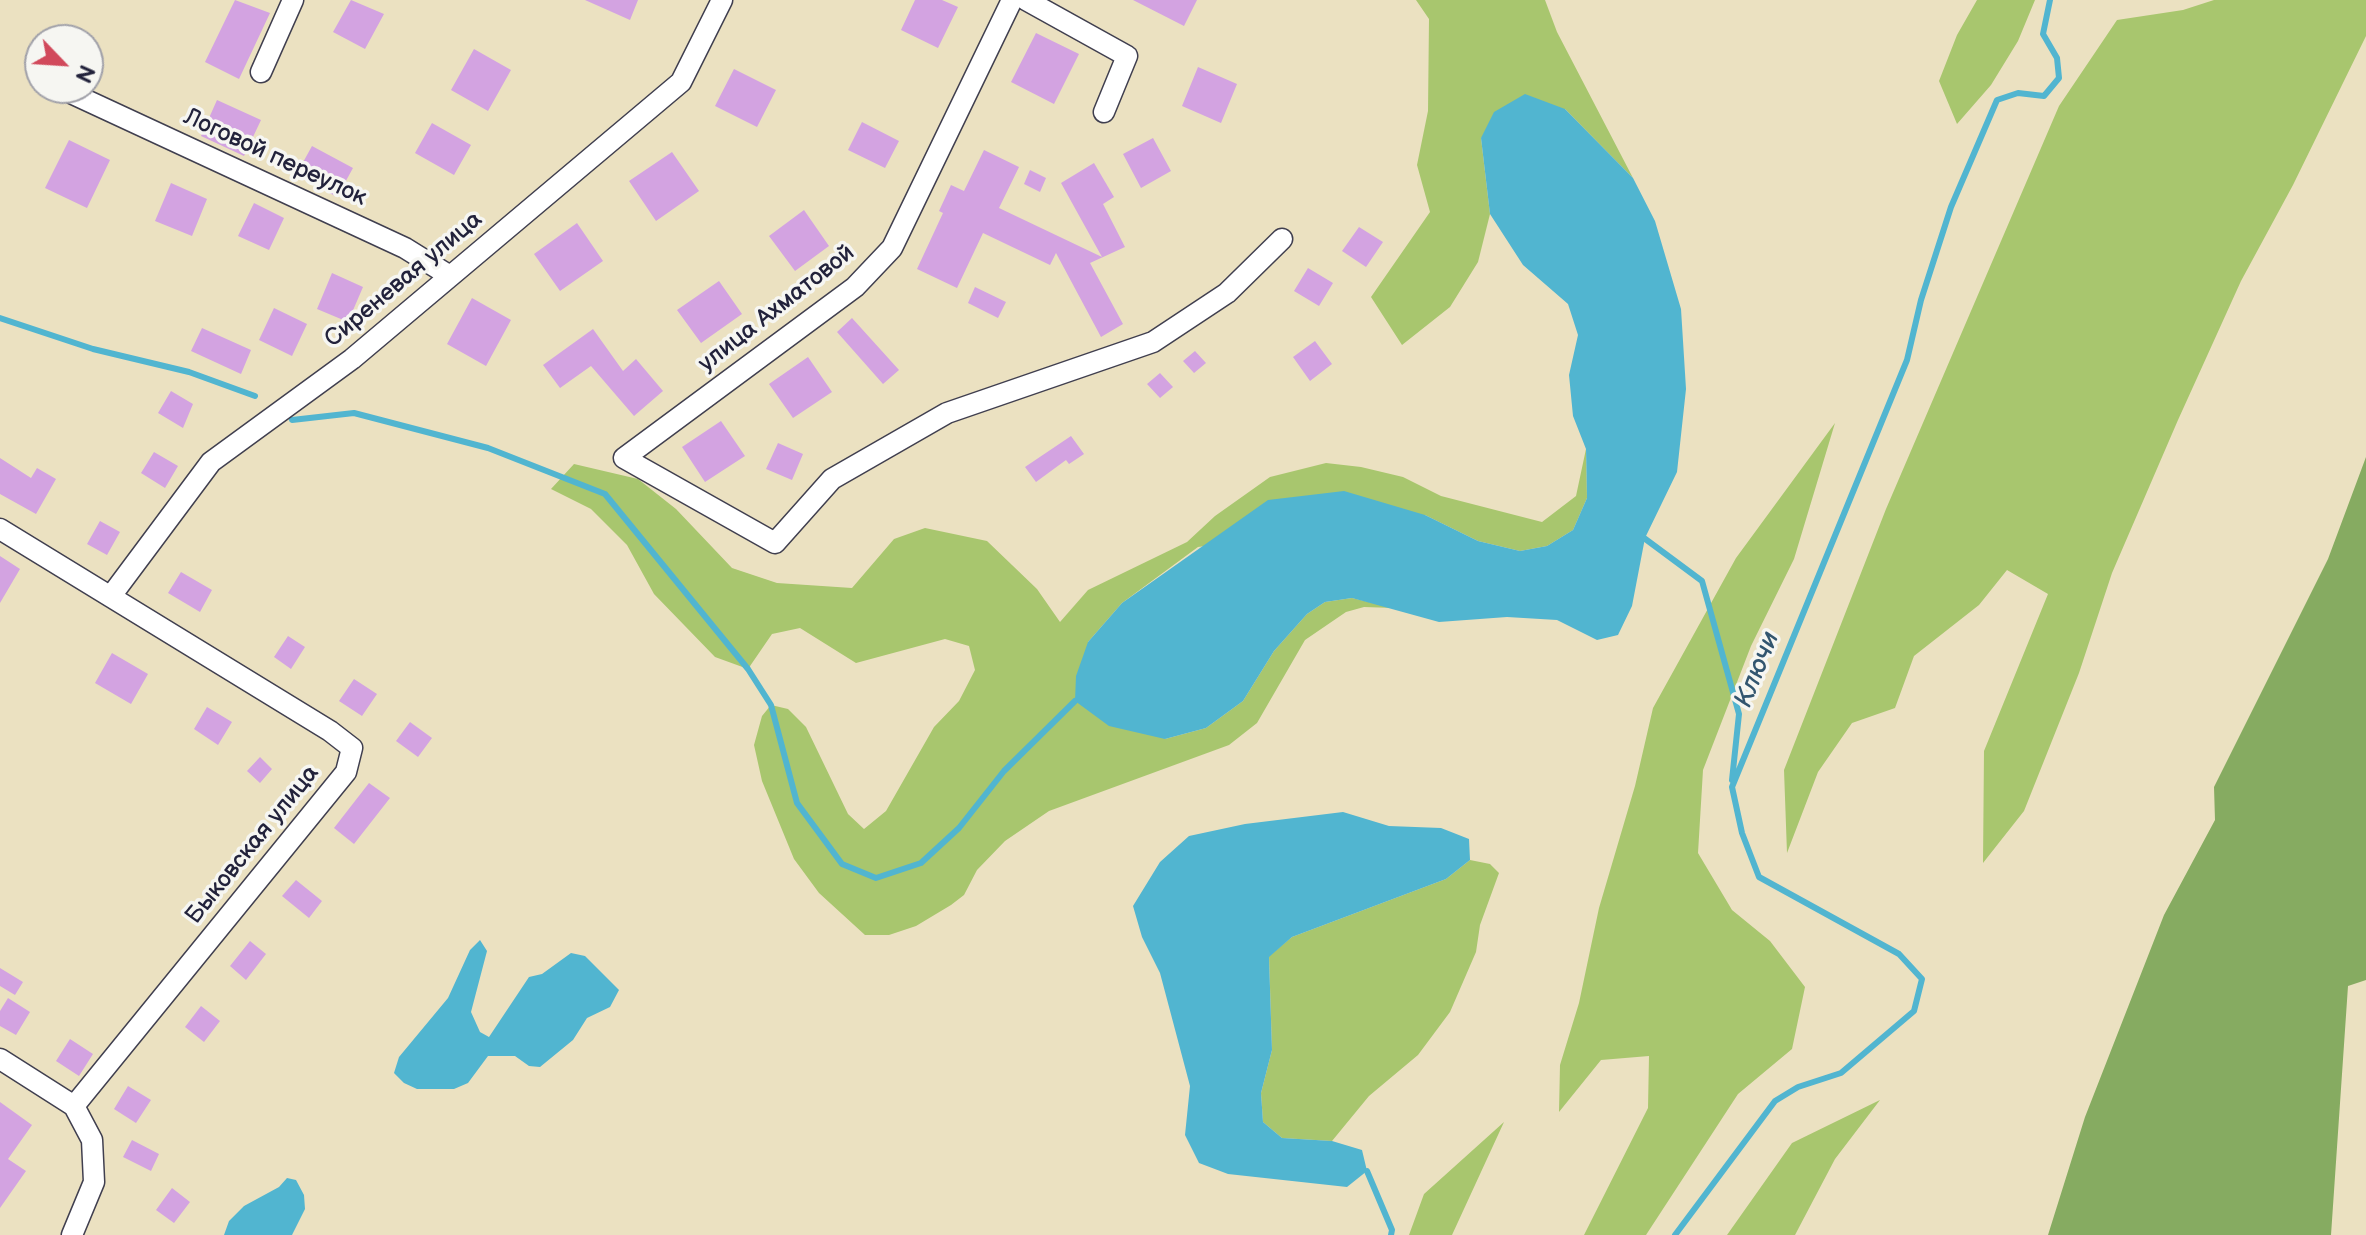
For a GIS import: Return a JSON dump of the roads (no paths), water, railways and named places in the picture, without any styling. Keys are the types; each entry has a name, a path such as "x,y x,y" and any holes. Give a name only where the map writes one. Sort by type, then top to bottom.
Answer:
{"street":[{"path":"261,72 293,0"},
{"name":"Сиреневая улица","path":"111,596 211,462 352,359 681,82 722,0"},
{"name":"улица Ахматовой","path":"1012,0 892,248 855,287 624,458 775,543 832,479 947,413 1153,342 1227,293 1282,239"},
{"path":"1026,0 1127,56 1104,112"},
{"name":"Логовой переулок","path":"95,104 405,248 450,276"},
{"name":"Быковская улица","path":"0,529 330,731 352,748 346,772 74,1106"},
{"path":"0,1059 74,1106 92,1140 94,1182 72,1235"}],"water":[{"path":"1525,94 1565,109 1633,178 1655,221 1681,309 1686,389 1677,472 1645,538 1632,606 1618,635 1597,640 1557,620 1507,617 1439,622 1352,598 1325,602 1307,614 1274,651 1243,701 1206,728 1165,739 1109,726 1075,701 1076,676 1088,642 1122,603 1268,500 1344,491 1425,515 1478,541 1520,551 1547,546 1573,530 1587,498 1586,449 1573,416 1569,375 1578,335 1568,304 1523,265 1490,214 1481,138 1494,112"},
{"path":"1343,812 1389,826 1441,828 1469,839 1470,860 1446,879 1292,937 1269,957 1272,1050 1261,1093 1263,1122 1282,1138 1332,1141 1362,1150 1367,1171 1347,1187 1228,1174 1199,1163 1185,1135 1190,1086 1160,973 1142,937 1133,906 1160,862 1189,836 1245,824"},
{"path":"480,940 487,951 471,1012 480,1032 489,1037 529,977 542,974 571,953 585,956 619,990 610,1007 587,1018 573,1040 540,1067 529,1066 515,1056 488,1056 468,1083 454,1089 417,1089 404,1083 394,1073 399,1057 448,998 470,950"},
{"path":"287,1178 296,1180 304,1195 305,1209 292,1235 224,1235 229,1221 244,1206 279,1187"}],"waterway":[{"name":"Ключи","path":"1675,1235 1775,1101 1798,1087 1841,1073 1914,1011 1922,979 1899,954 1759,877 1742,833 1732,787 1907,360 1921,300 1951,207 1997,100 2018,93 2044,96 2059,78 2057,58 2043,34 2050,0"},
{"path":"0,318 93,349 189,372 255,396"},
{"path":"292,420 354,413 488,448 605,494 748,669 771,705 797,803 842,864 876,878 921,863 959,828 1004,771 1075,701"},
{"path":"1644,538 1702,581 1739,714 1732,780"},
{"path":"1367,1171 1392,1230 1391,1235"}]}
